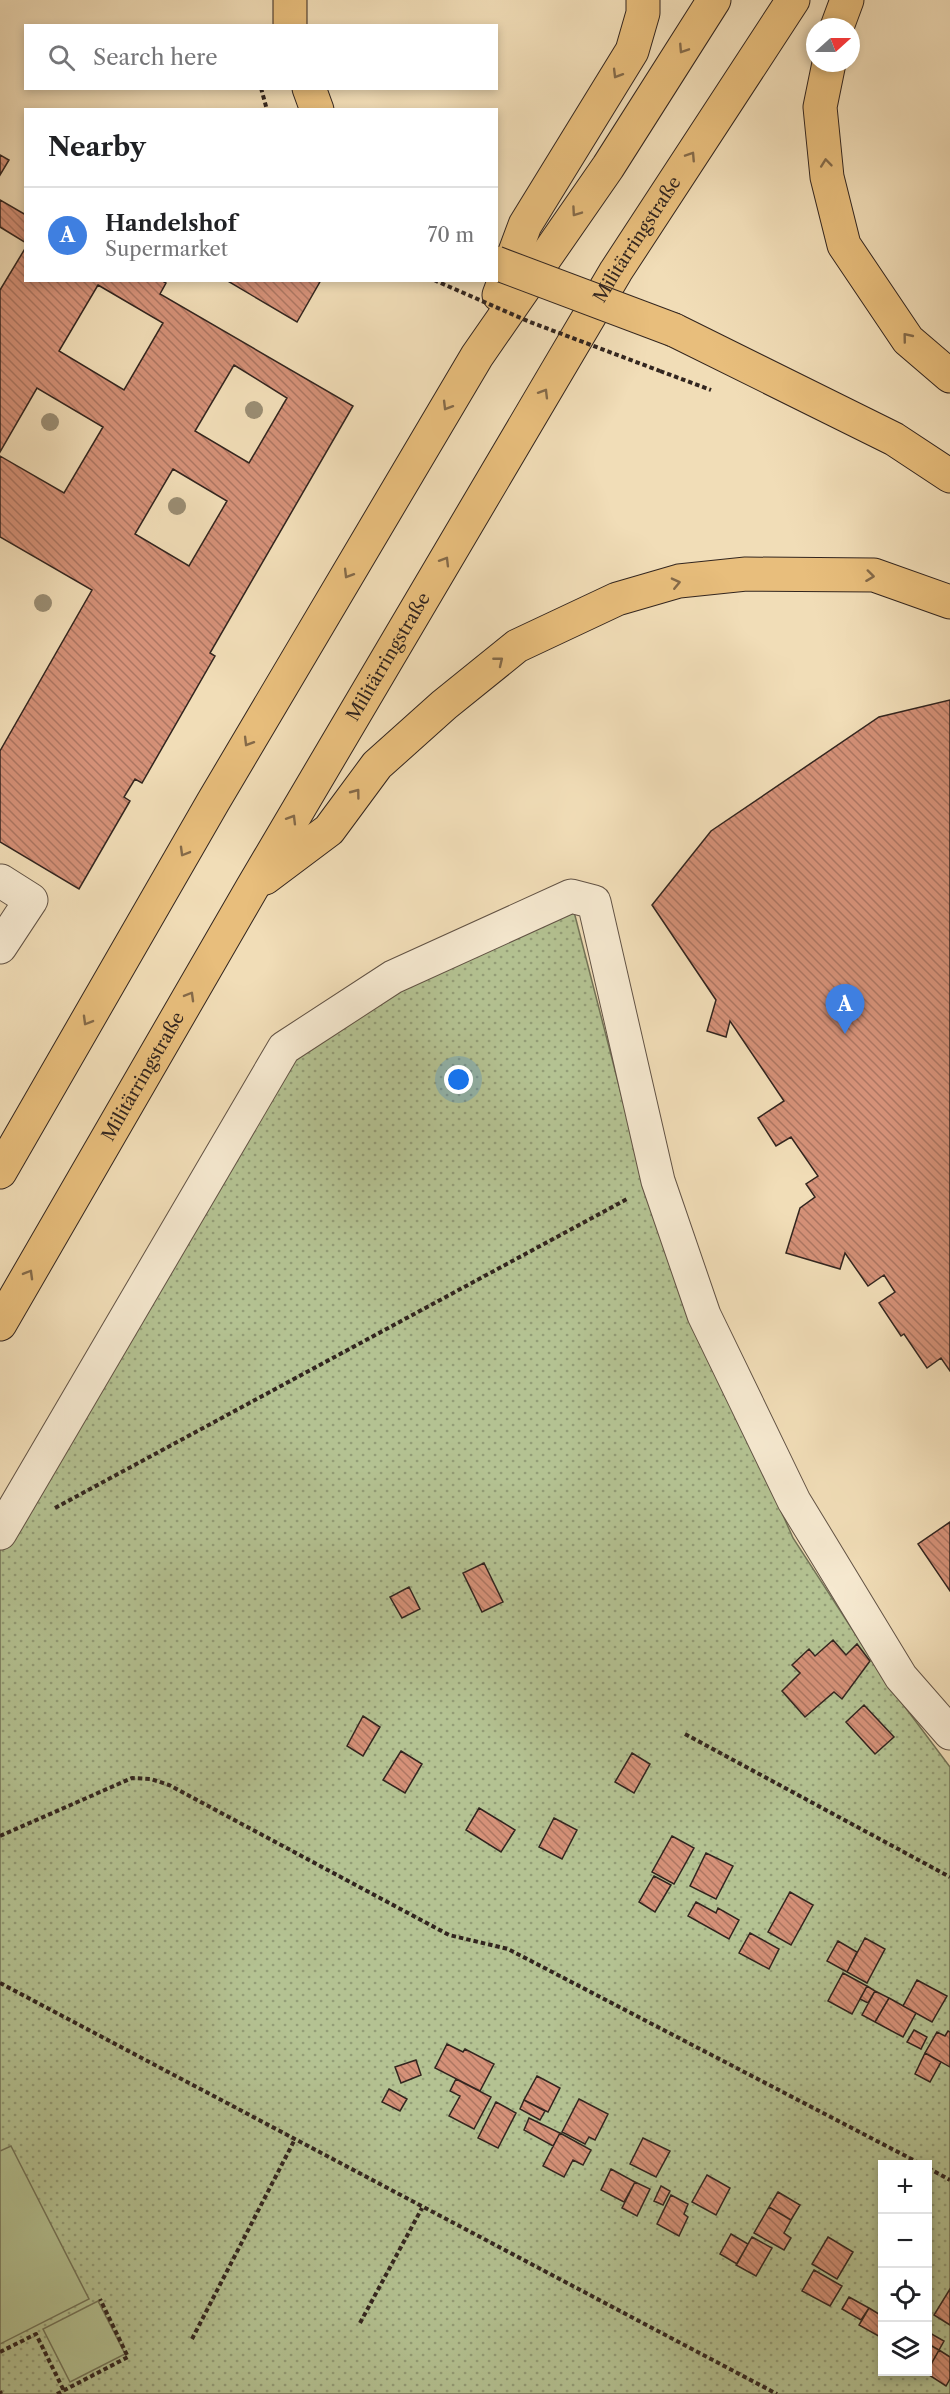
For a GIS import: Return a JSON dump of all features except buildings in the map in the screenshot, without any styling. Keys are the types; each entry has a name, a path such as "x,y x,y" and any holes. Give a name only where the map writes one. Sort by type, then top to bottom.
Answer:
{"main road":[{"path":"290,0 290,24"},
{"path":"477,356 525,225 632,51 643,13 643,0"},
{"path":"0,1172 213,801 477,356 608,166 714,0"},
{"name":"Militärringstraße","path":"0,1324 252,888 616,271 794,0"},
{"path":"840,18 847,0"},
{"path":"828,72 820,107 827,177 844,245 908,340 950,376"},
{"path":"310,90 315,108"},
{"path":"498,264 674,330 894,439 950,476"},
{"path":"252,888 329,830 377,765 444,705 508,653 517,646 617,599 679,581 746,574 874,575 950,602"}],"lane":[{"path":"0,884 2,881 18,889 31,900 0,947"},
{"path":"0,1533 284,1048 393,977 571,896 594,902 658,1181 704,1315 794,1500 901,1677 950,1733"}],"path":[{"path":"262,90 266,108"},
{"path":"439,282 521,318 660,371"},
{"path":"52,1510 658,1181"},
{"path":"685,1734 950,1877"},
{"path":"0,1836 132,1778 151,1779 169,1785 449,1935 508,1949 913,2160"},
{"path":"0,1983 294,2141 777,2394"},
{"path":"192,2339 294,2141"},
{"path":"932,2171 950,2180"},
{"path":"360,2323 422,2208"},
{"path":"57,2394 128,2357 100,2299"},
{"path":"0,2352 36,2334 64,2391"}],"green space":[{"path":"572,904 632,1136 697,1319 793,1538 887,1683 950,1767 950,2394 0,2394 0,1533 284,1048"},
{"path":"11,2146 89,2299 0,2344 0,2151"},
{"path":"98,2301 125,2354 70,2382 43,2329"}],"place":[{"name":"Handelshof","path":"845,1034"}]}
